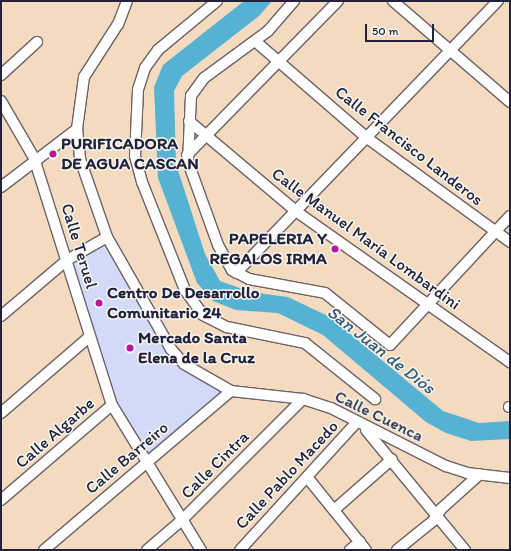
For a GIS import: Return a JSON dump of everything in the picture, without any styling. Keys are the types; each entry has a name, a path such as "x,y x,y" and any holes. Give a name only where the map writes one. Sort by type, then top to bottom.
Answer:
{"street":[{"path":"127,1 118,24 84,77 77,128 80,159 107,237 171,349 201,376 231,391"},
{"path":"217,1 158,50 140,80 135,156 150,204 185,290 203,315 227,327 305,343 375,399"},
{"path":"294,1 268,31 198,84 190,96 187,155 218,245 236,273 325,293 390,344 429,305 510,216"},
{"path":"187,155 338,1"},
{"path":"393,1 510,102"},
{"path":"236,273 297,212 498,1"},
{"name":"Calle Francisco Landeros","path":"255,41 367,138 510,242"},
{"path":"1,75 37,42"},
{"name":"Calle Teruel","path":"1,101 34,158 67,260 89,337 112,405 183,519 200,550"},
{"name":"Calle Manuel María Lombardini","path":"189,121 297,212 510,362"},
{"path":"1,187 34,158 77,128"},
{"path":"1,316 67,260 107,237"},
{"path":"1,413 89,337"},
{"name":"Calle Cuenca","path":"231,391 304,399 331,408 446,466 480,474 510,478"},
{"name":"Calle Barreiro","path":"44,550 231,391"},
{"name":"Calle Cintra","path":"147,550 183,519 304,399"},
{"name":"Calle Algarbe","path":"1,500 112,405"},
{"path":"357,422 392,459 465,550"},
{"name":"Calle Pablo Macedo","path":"240,550 357,422"},
{"path":"334,510 392,459"},
{"path":"398,550 480,474"},
{"path":"307,477 363,546 350,550"}],"shaded area":[{"name":"Mercado Santa Elena de la Cruz","path":"106,239 173,363 225,393 148,460 113,403 68,259"}],"water":[{"path":"244,1 272,1 259,16 182,76 174,91 176,164 205,254 220,281 251,292 288,297 330,317 443,411 479,423 510,421 510,439 471,441 446,433 426,422 323,335 278,313 236,310 213,301 197,283 158,178 154,87 163,65"}],"place":[{"name":"PURIFICADORA DE AGUA CASCAN","path":"53,154"},
{"name":"PAPELERIA Y REGALOS IRMA","path":"335,249"},
{"name":"Centro De Desarrollo Comunitario 24","path":"99,303"},
{"name":"Mercado Santa Elena de la Cruz","path":"130,348"}],"water label":[{"name":"San Juan de Diós","path":"381,350"}]}
